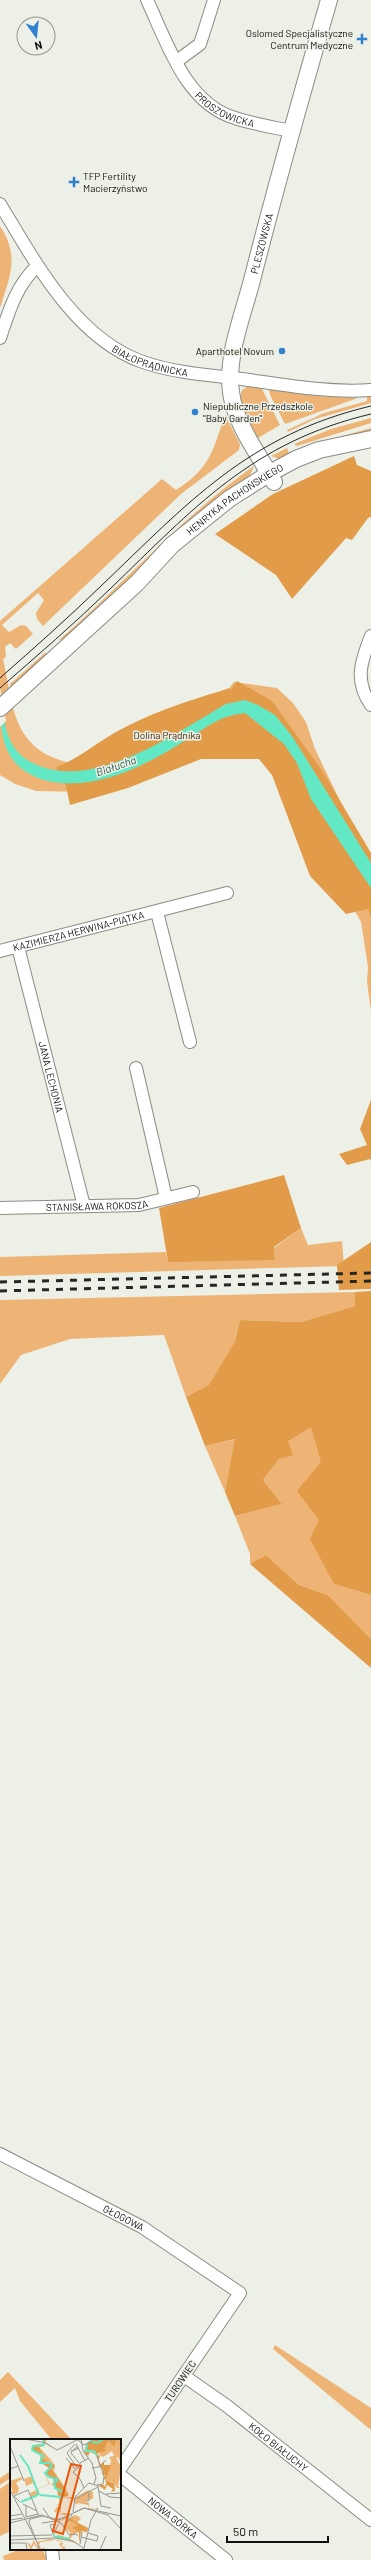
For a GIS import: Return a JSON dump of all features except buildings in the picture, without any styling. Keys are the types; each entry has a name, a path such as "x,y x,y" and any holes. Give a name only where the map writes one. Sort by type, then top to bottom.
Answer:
{"street":[{"name":"PROSZOWICKA","path":"147,0 190,87 213,108 234,118 291,131"},
{"path":"177,61 200,44 214,0"},
{"name":"PLESZOWSKA","path":"272,477 238,416 231,393 231,378 236,340 291,131 329,0"},
{"name":"BIAŁOPRĄDNICKA","path":"0,204 37,266 84,324 103,341 122,354 167,369 327,390 371,390"},
{"path":"0,338 17,291 25,277 37,266"},
{"name":"HENRYKA PACHOŃSKIEGO","path":"0,708 137,583 184,535 228,499 272,477 319,450 350,445 371,439"},
{"path":"371,636 360,669 363,690 371,705"},
{"name":"KAZIMIERZA HERWINA-PIĄTKA","path":"0,951 227,893"},
{"name":"KAZIMIERZA HERWINA-PIĄTKA","path":"157,912 190,1042"},
{"name":"JANA LECHONIA","path":"18,947 84,1206"},
{"path":"136,1068 166,1198"},
{"name":"STANISŁAWA ROKOSZA","path":"0,1208 139,1205 193,1192"},
{"name":"GŁOGOWA","path":"0,2154 142,2227 240,2293"},
{"name":"TUROWIEC","path":"121,2468 240,2293"},
{"name":"KOŁO BIAŁUCHY","path":"184,2376 226,2406 371,2520"},
{"name":"NOWA GÓRKA","path":"121,2476 226,2560"},
{"path":"52,2550 53,2560"}],"green space":[{"path":"0,226 10,247 11,266 10,276 0,308"},
{"path":"247,387 261,387 280,425 258,438 242,409 242,390"},
{"path":"269,389 317,396 358,398 285,424 270,395"},
{"path":"367,397 371,397 371,403 315,419 288,432 287,430 324,413 367,401"},
{"name":"Dolina Prądnika","path":"225,415 240,444 239,450 181,494 43,626 37,619 36,613 44,600 38,593 2,625 9,632 21,625 26,626 33,634 16,649 10,643 5,647 6,657 3,659 10,694 19,724 26,737 37,748 51,757 70,763 226,692 234,682 277,688 293,703 306,722 315,749 355,832 371,856 371,1011 367,982 368,967 361,922 250,726 86,792 36,791 15,784 0,775 0,621 162,479 176,490 196,474 209,458"},
{"path":"371,418 371,423 297,446 294,444 331,429"},
{"path":"371,428 371,431 314,444"},
{"path":"287,448 291,458 280,459 271,456"},
{"path":"354,456 357,465 371,471 371,517 368,518 352,540 346,538 292,599 276,575 215,534 273,494"},
{"path":"254,466 248,480 65,639 59,640 202,506"},
{"path":"46,652 46,656 11,688 10,684"},
{"path":"237,681 272,701 323,772 371,853 371,917 368,909 346,914 310,876 272,775 259,759 201,759 128,788 70,805 66,786 56,767 72,760 116,732 130,725 158,712 186,702 230,688 230,691"},
{"path":"371,1100 371,1161 370,1159 347,1165 339,1154 367,1145 360,1129"},
{"path":"284,1175 301,1228 274,1247 275,1260 168,1262 159,1208"},
{"path":"301,1228 308,1245 342,1241 344,1266 0,1276 0,1257 166,1252 168,1261 275,1259 274,1248"},
{"path":"371,1242 371,1289 339,1290 337,1265"},
{"path":"371,1291 371,1595 334,1584 310,1539 319,1520 297,1491 321,1462 311,1427 288,1441 293,1455 279,1459 263,1480 282,1504 235,1516 225,1492 235,1439 205,1446 186,1397 209,1385 235,1341 240,1320 301,1322 355,1306 355,1292"},
{"path":"355,1292 355,1306 301,1322 240,1320 235,1341 209,1386 186,1397 164,1335 70,1339 21,1355 0,1384 0,1300"},
{"path":"316,1385 334,1584 371,1595 371,1639 328,1595 299,1585 266,1555 250,1564 250,1554 235,1516 282,1504 263,1480 279,1459"},
{"path":"236,1439 225,1492 205,1446"},
{"path":"266,1555 299,1585 328,1595 371,1639 371,1668 250,1564"},
{"path":"275,2345 371,2408 371,2430 273,2349"},
{"path":"8,2372 71,2439 51,2439 20,2401 15,2388 0,2402 0,2380"},
{"path":"9,2472 10,2479 0,2485 0,2478"},
{"path":"10,2482 10,2531 0,2536 0,2489"},
{"path":"18,2550 43,2550 48,2560 4,2560 3,2556"}],"water":[{"name":"Białucha","path":"0,690 6,728 10,740 19,753 27,760 42,767 65,771 88,770 113,764 161,742 226,704 245,700 258,705 275,715 292,736 371,863 371,888 311,799 297,763 284,744 245,713 236,714 221,719 170,750 136,768 118,775 81,783 62,783 44,780 29,774 19,766 11,756 2,733"}],"pier":[{"path":"0,688 6,721 0,727"}],"tram line":[{"path":"0,678 76,610 192,500 222,476 254,454 289,435 328,419 371,406"},
{"path":"0,688 83,614 169,531 227,482 258,460 292,442 329,426 371,414"}],"railway":[{"path":"0,1282 371,1273"},
{"path":"0,1291 371,1281"}],"place":[{"name":"Oslomed Specjalistyczne Centrum Medyczne","path":"362,39"},
{"name":"TFP Fertility Macierzyństwo","path":"74,182"},
{"name":"Aparthotel Novum","path":"282,351"},
{"name":"Niepubliczne Przedszkole \"Baby Garden\"","path":"195,412"}]}
